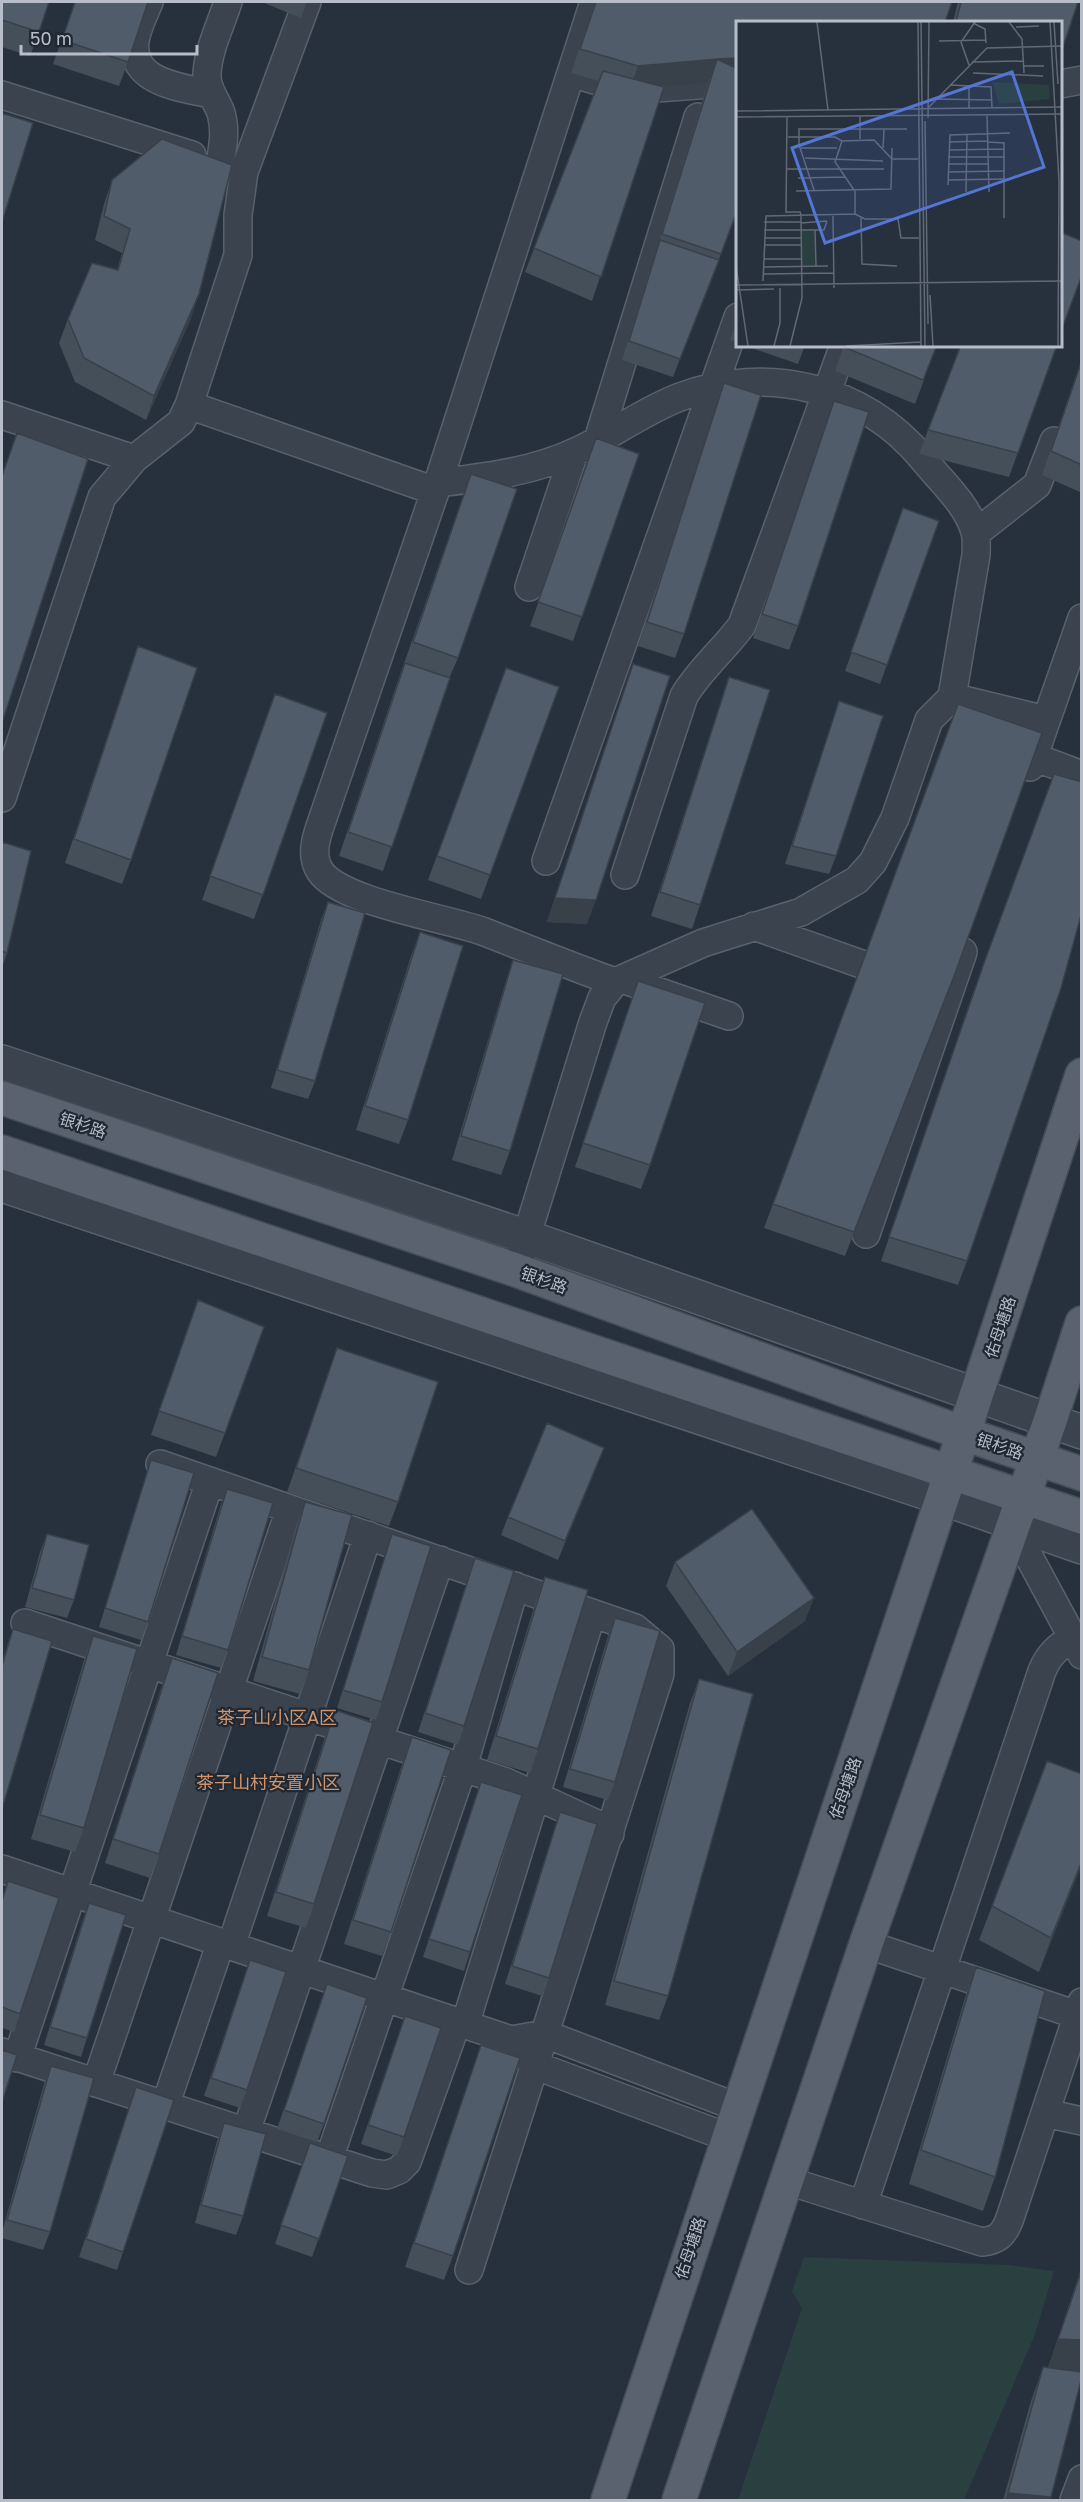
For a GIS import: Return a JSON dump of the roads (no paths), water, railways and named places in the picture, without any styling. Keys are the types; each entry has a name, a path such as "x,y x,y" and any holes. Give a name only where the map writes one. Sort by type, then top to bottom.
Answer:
{"main road":[{"name":"佑母塘路","path":"608,2500 732,2122 965,1434 1082,1075"},
{"name":"银杉路","path":"2,1098 516,1270 965,1434 1082,1474"},
{"path":"2,1152 947,1486 1016,1516 1082,1517"},
{"path":"679,2500 785,2180 1050,1421 1082,1323"}],"street":[{"path":"148,2 135,42 136,57 141,69 162,82 210,93"},
{"path":"2,798 102,497 134,459 182,422 238,255 240,195 224,138 220,110 210,93 207,73 228,2"},
{"path":"232,168 307,2"},
{"path":"594,2 437,487 327,806 314,849 315,859 325,878 335,884 404,910 479,930 618,980 729,1016"},
{"path":"571,73 629,90 663,89 712,73 736,81"},
{"path":"529,587 586,446 712,73"},
{"path":"1062,84 1082,80"},
{"path":"2,95 232,168"},
{"path":"546,861 736,323"},
{"path":"625,875 684,696 699,672 726,647 742,625 844,346"},
{"path":"189,405 437,487 509,475 586,446 677,398 714,385 784,383 828,392 858,404 903,435 926,443 952,494 976,533 976,555 952,697 929,720 895,818 873,862 857,880 801,912 667,957 618,980 602,998 516,1270"},
{"path":"976,533 1036,485 1063,414"},
{"path":"2,415 134,459"},
{"path":"1022,789 1082,618"},
{"path":"952,697 1046,720"},
{"path":"929,720 960,731"},
{"path":"991,742 1082,775"},
{"path":"754,926 929,988"},
{"path":"866,1234 929,988 971,930"},
{"name":"银杉路","path":"2,1062 527,1237 1082,1432"},
{"path":"2,1185 947,1486"},
{"path":"159,1463 635,1628 646,1634 660,1649 660,1674 469,2270"},
{"path":"210,1481 71,1892 9,2055 329,2159 387,2175 399,2170 406,2162 461,2023 592,1613"},
{"path":"96,2083 290,1509"},
{"path":"1016,1516 1082,1547"},
{"path":"863,2205 1047,1657 1077,1646 1016,1516"},
{"path":"165,2106 308,1716 368,1535"},
{"path":"246,2132 440,1560"},
{"path":"329,2159 463,1767 514,1586"},
{"path":"25,1623 463,1767 535,1794 597,1824 610,1834"},
{"path":"2,1869 511,2040 534,2065 732,2122"},
{"path":"785,2180 982,2242 994,2240 1003,2235 1009,2221 1079,2008 942,1971 866,1944"},
{"path":"511,2040 545,2034 732,2122"},
{"path":"1045,2113 1082,2121"},
{"path":"1074,2500 1082,2479"}],"district":[{"name":"茶子山小区A区","path":"277,1718"},
{"name":"茶子山村安置小区","path":"268,1783"}]}
